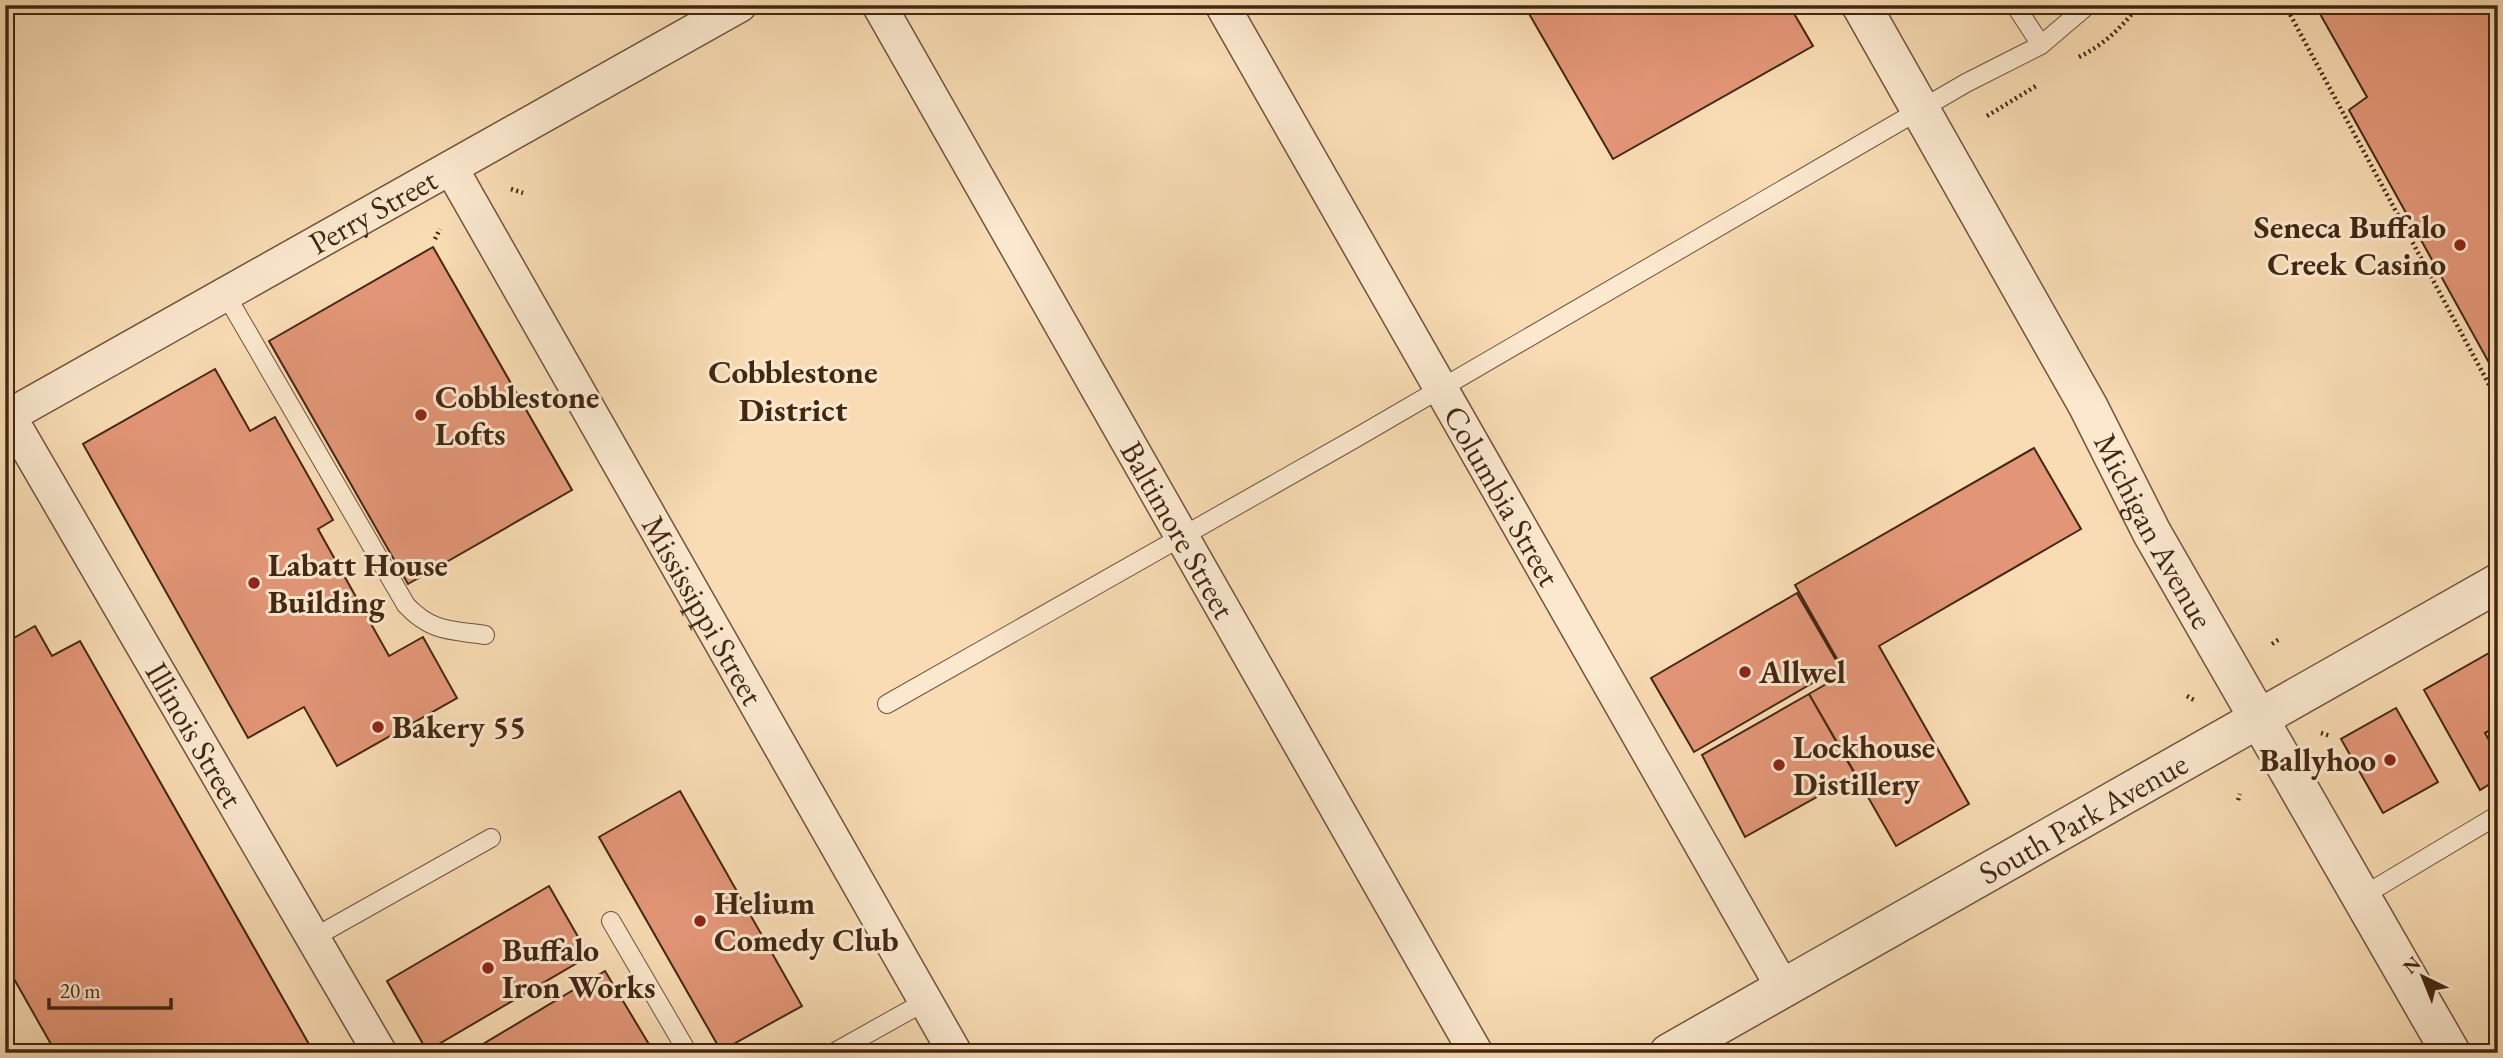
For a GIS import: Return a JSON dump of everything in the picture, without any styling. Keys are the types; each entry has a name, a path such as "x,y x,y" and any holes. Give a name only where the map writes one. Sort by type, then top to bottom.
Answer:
{"street":[{"name":"Perry Street","path":"7,417 740,5"},
{"name":"Baltimore Street","path":"879,5 1476,1053"},
{"name":"Columbia Street","path":"1222,5 1783,988"},
{"name":"Michigan Avenue","path":"1861,5 2088,406 2152,533 2451,1053"},
{"name":"Mississippi Street","path":"452,168 956,1053"},
{"name":"Illinois Street","path":"7,417 380,1053"},
{"name":"South Park Avenue","path":"1669,1053 2498,583"}],"lane":[{"path":"2015,5 2041,46"},
{"path":"887,704 1441,389 1966,83 2041,46 2088,5"},
{"path":"226,295 406,605 434,627 485,635"},
{"path":"2361,897 2498,815"},
{"path":"313,937 491,838"},
{"path":"611,921 688,1053"},
{"path":"833,1053 926,1001"}],"path":[{"path":"2079,57 2097,48 2120,29 2139,5"},
{"path":"2285,5 2493,392"},
{"path":"1987,116 2036,86"},
{"path":"511,190 523,193"},
{"path":"435,239 440,229"},
{"path":"2272,644 2281,638"},
{"path":"2187,696 2194,700"},
{"path":"2321,733 2330,736"}],"building":[{"path":"1524,5 1789,5 1813,46 1613,159"},
{"name":"Seneca Buffalo Creek Casino","path":"2315,5 2498,5 2498,379 2349,110 2367,97"},
{"name":"Cobblestone Lofts","path":"433,247 572,490 408,584 269,341"},
{"name":"Labatt House Building","path":"215,369 250,431 275,417 333,520 318,529 389,656 423,637 457,698 337,766 304,707 248,738 83,444"},
{"path":"2034,448 2081,529 1879,646 1969,804 1896,846 1809,694 1845,673 1795,585"},
{"name":"Allwel","path":"1797,593 1840,667 1694,752 1651,678"},
{"path":"35,626 52,656 80,641 314,1053 56,1053 5,963 5,643"},
{"path":"2489,653 2498,668 2498,726 2485,733 2498,756 2498,779 2480,790 2424,690"},
{"name":"Lockhouse Distillery","path":"1809,694 1856,775 1745,837 1702,755"},
{"name":"Ballyhoo","path":"2396,708 2438,782 2383,813 2341,739"},
{"name":"Helium Comedy Club","path":"680,791 802,1006 721,1051 599,837"},
{"name":"Buffalo Iron Works","path":"549,886 589,956 427,1051 387,981"},
{"path":"605,971 653,1051 468,1053"},
{"path":"1811,1044 1815,1053 1796,1053"}],"place":[{"name":"Seneca Buffalo Creek Casino","path":"2460,245"},
{"name":"Cobblestone Lofts","path":"421,415"},
{"name":"Labatt House Building","path":"254,583"},
{"name":"Allwel","path":"1745,672"},
{"name":"Bakery 55","path":"378,727"},
{"name":"Ballyhoo","path":"2390,760"},
{"name":"Lockhouse Distillery","path":"1779,765"},
{"name":"Helium Comedy Club","path":"700,921"},
{"name":"Buffalo Iron Works","path":"488,968"}],"district":[{"name":"Cobblestone District","path":"793,390"}]}
